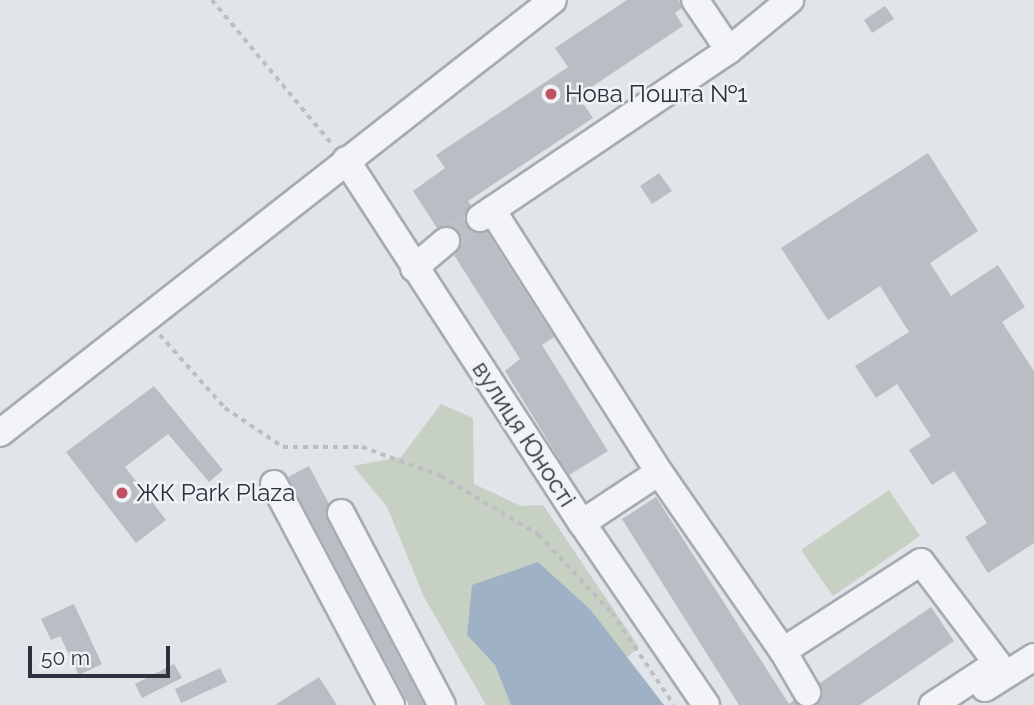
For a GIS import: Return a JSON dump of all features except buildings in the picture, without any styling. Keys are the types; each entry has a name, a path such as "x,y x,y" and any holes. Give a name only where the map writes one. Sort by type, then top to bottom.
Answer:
{"street":[{"path":"0,433 553,0"},
{"path":"695,0 729,50"},
{"path":"790,0 729,50 486,214 783,651 807,692"},
{"name":"вулиця Юності","path":"346,160 582,523 706,705"},
{"path":"414,268 446,241"},
{"path":"582,523 659,471"},
{"path":"274,484 391,705"},
{"path":"341,513 442,705"},
{"path":"783,651 922,562 997,663 933,705"},
{"path":"960,705 1034,657"}],"path":[{"path":"212,0 346,160"},
{"path":"145,319 225,408 283,447 362,447 441,476 539,535 611,613 674,705"}],"green space":[{"path":"441,404 473,418 474,484 521,506 543,505 639,647 626,658 590,609 538,562 473,585 467,635 495,665 520,705 486,705 424,597 387,507 353,466 401,457"},
{"path":"889,490 920,536 833,596 801,550"}],"water":[{"path":"538,562 590,609 664,705 511,705 495,665 467,635 472,585"}],"tunnel":[{"path":"446,241 480,218"}],"place":[{"name":"Нова Пошта №1","path":"551,94"},
{"name":"ЖК Park Plaza","path":"122,493"}]}
